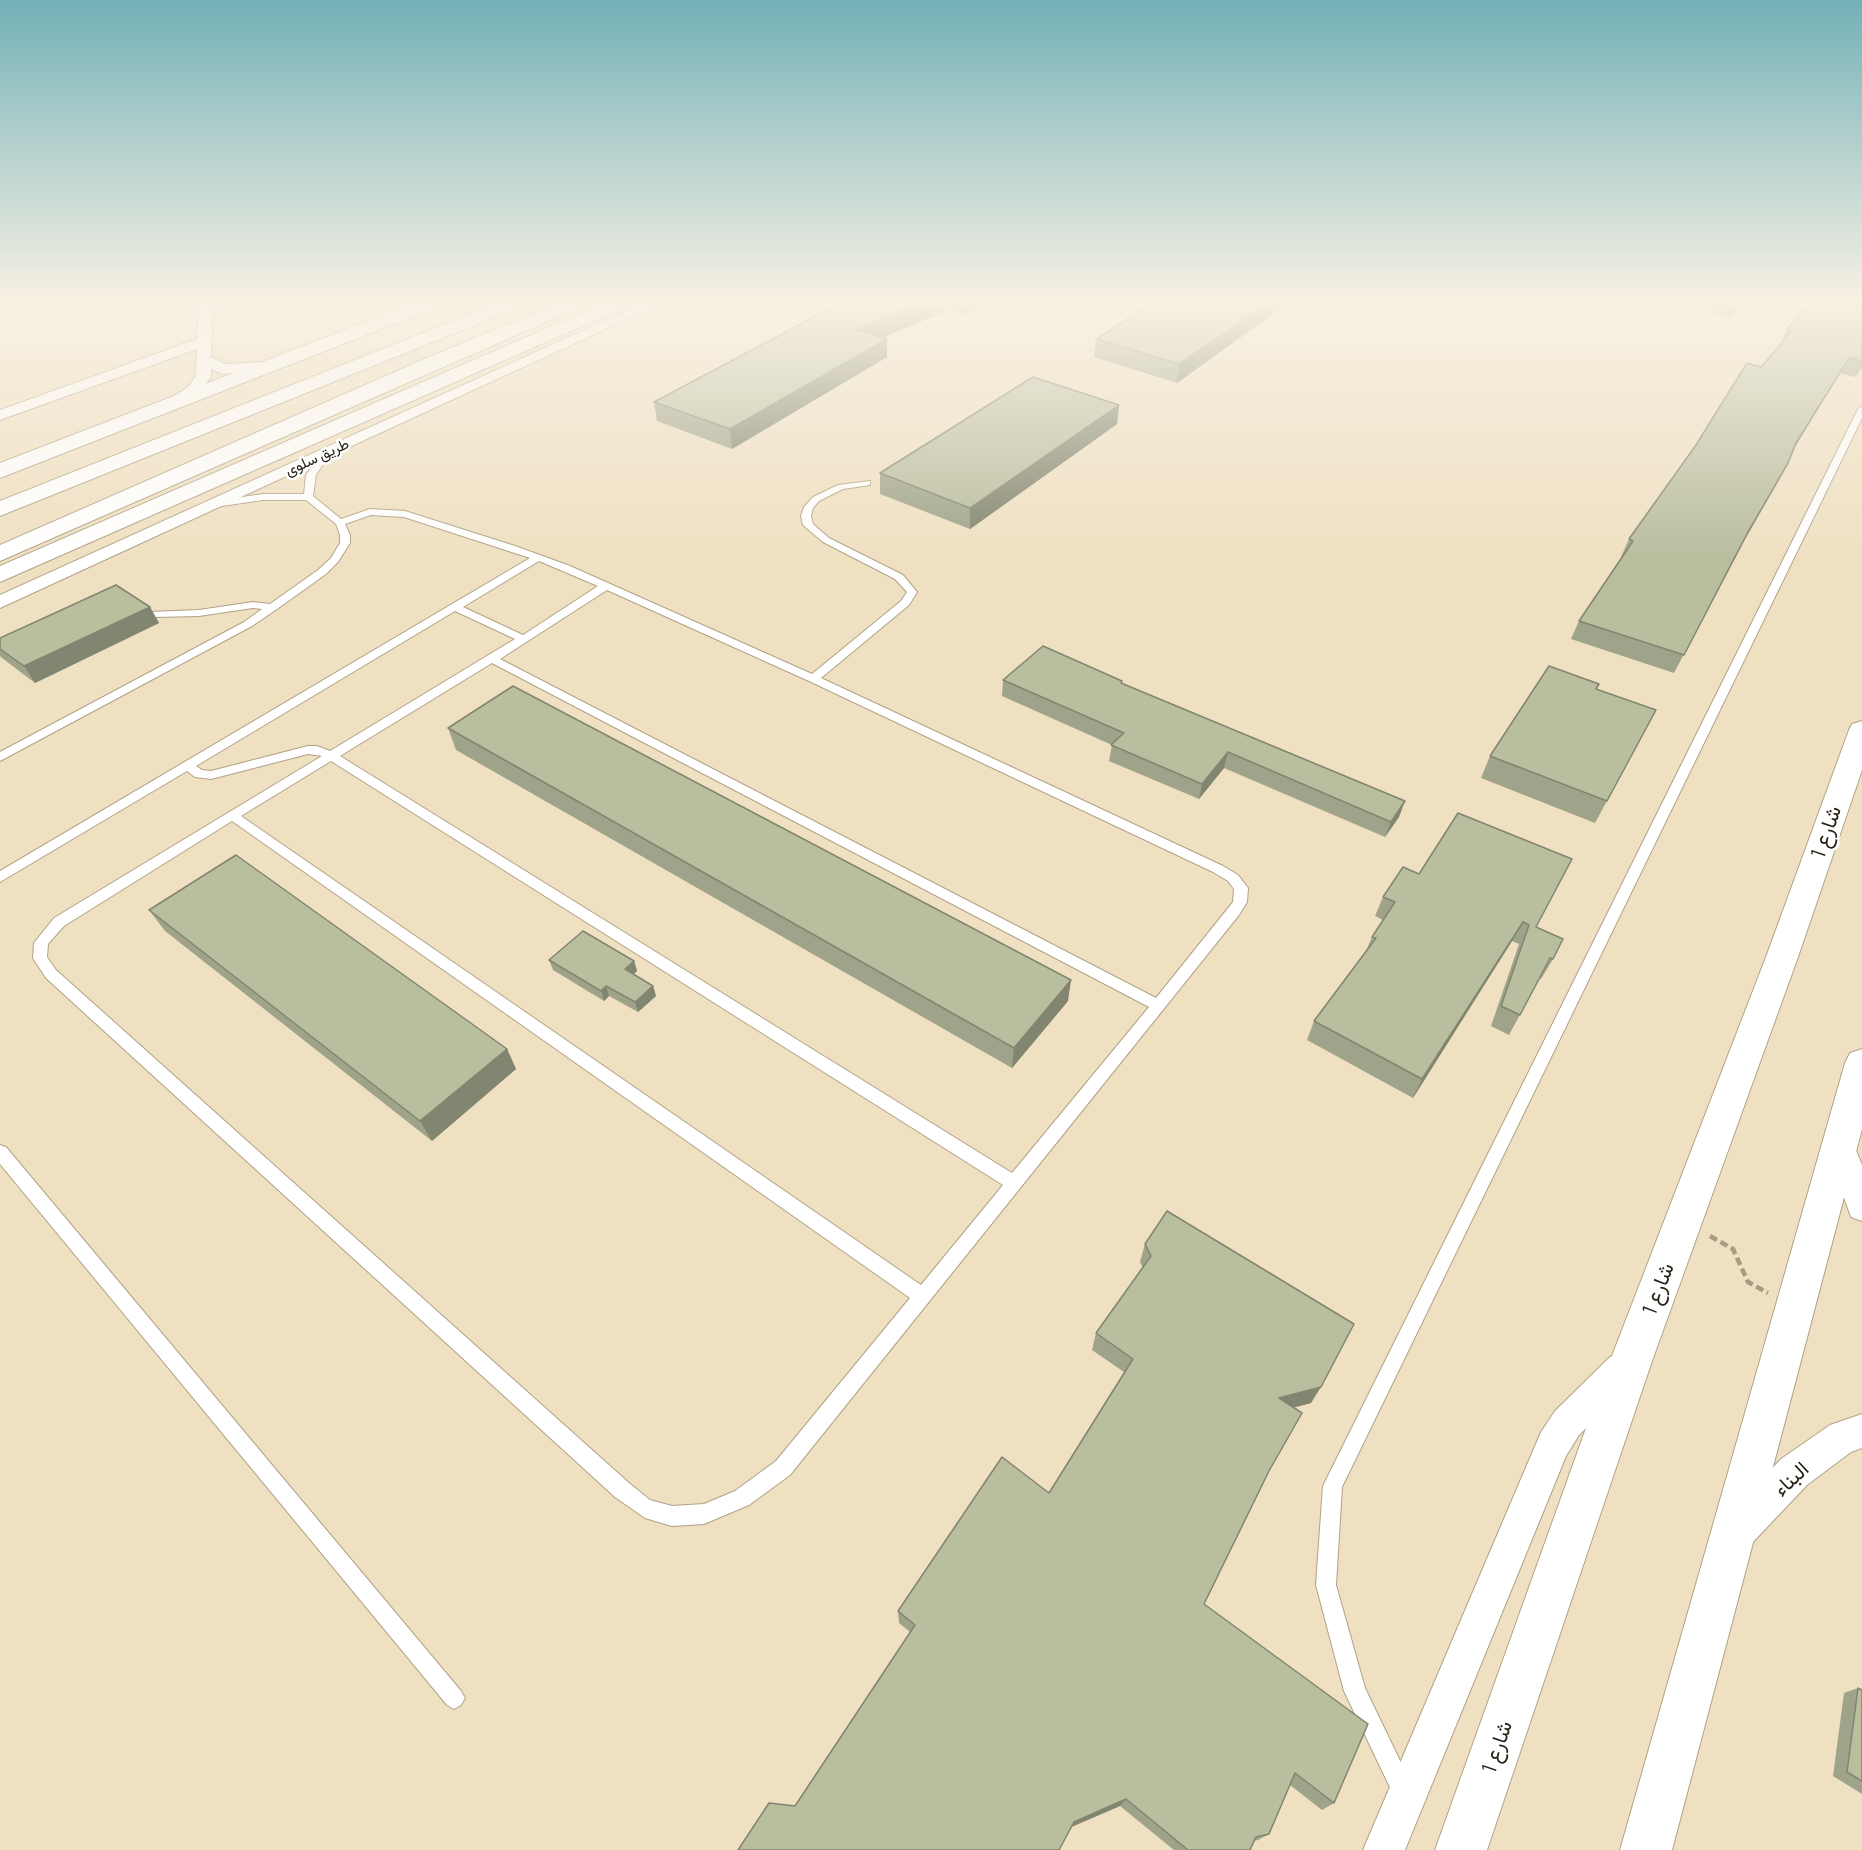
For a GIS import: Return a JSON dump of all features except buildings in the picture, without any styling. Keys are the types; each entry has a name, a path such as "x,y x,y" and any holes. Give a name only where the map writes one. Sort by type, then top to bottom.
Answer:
{"main road":[{"path":"0,471 220,384"},
{"path":"0,500 279,384"},
{"path":"0,510 312,384"},
{"path":"0,554 383,384"},
{"name":"طريق سلوى","path":"0,575 434,384"}],"street":[{"path":"0,415 85,384"},
{"path":"179,400 200,384"},
{"name":"طريق سلوى","path":"0,602 477,384"},
{"name":"شارع 1","path":"1461,1850 1631,1361 1782,957 1862,730"},
{"path":"1646,1850 1862,1063"},
{"path":"1840,1144 1862,1207"},
{"path":"1384,1850 1553,1443 1567,1423 1631,1361"},
{"name":"البناء","path":"1730,1540 1794,1472 1842,1437 1862,1431"}],"lane":[{"path":"1405,1795 1355,1691 1326,1585 1333,1486 1862,409"},
{"path":"308,498 311,475 326,453"},
{"path":"813,679 904,603 912,592 899,577 826,540 808,525 806,516 809,507 816,499 841,487 867,483"},
{"path":"0,757 248,624 335,560 345,543 345,535 340,522 308,498 263,497 214,504"},
{"path":"340,522 370,512 395,512 539,557 606,586 813,679 1233,878 1241,888 1240,902 783,1468 742,1498 704,1514 672,1516 645,1508 60,982 40,958 41,943 59,922 492,659 606,586"},
{"path":"0,877 539,557"},
{"path":"153,614 199,613 253,605 273,607"},
{"path":"455,607 523,639"},
{"path":"492,659 1158,1005"},
{"path":"187,766 199,774 211,775 308,750 317,750 331,756 1014,1183"},
{"path":"233,816 922,1296"},
{"path":"0,1152 454,1698"}],"path":[{"path":"1684,1220 1733,1249 1748,1282 1795,1308"}]}
